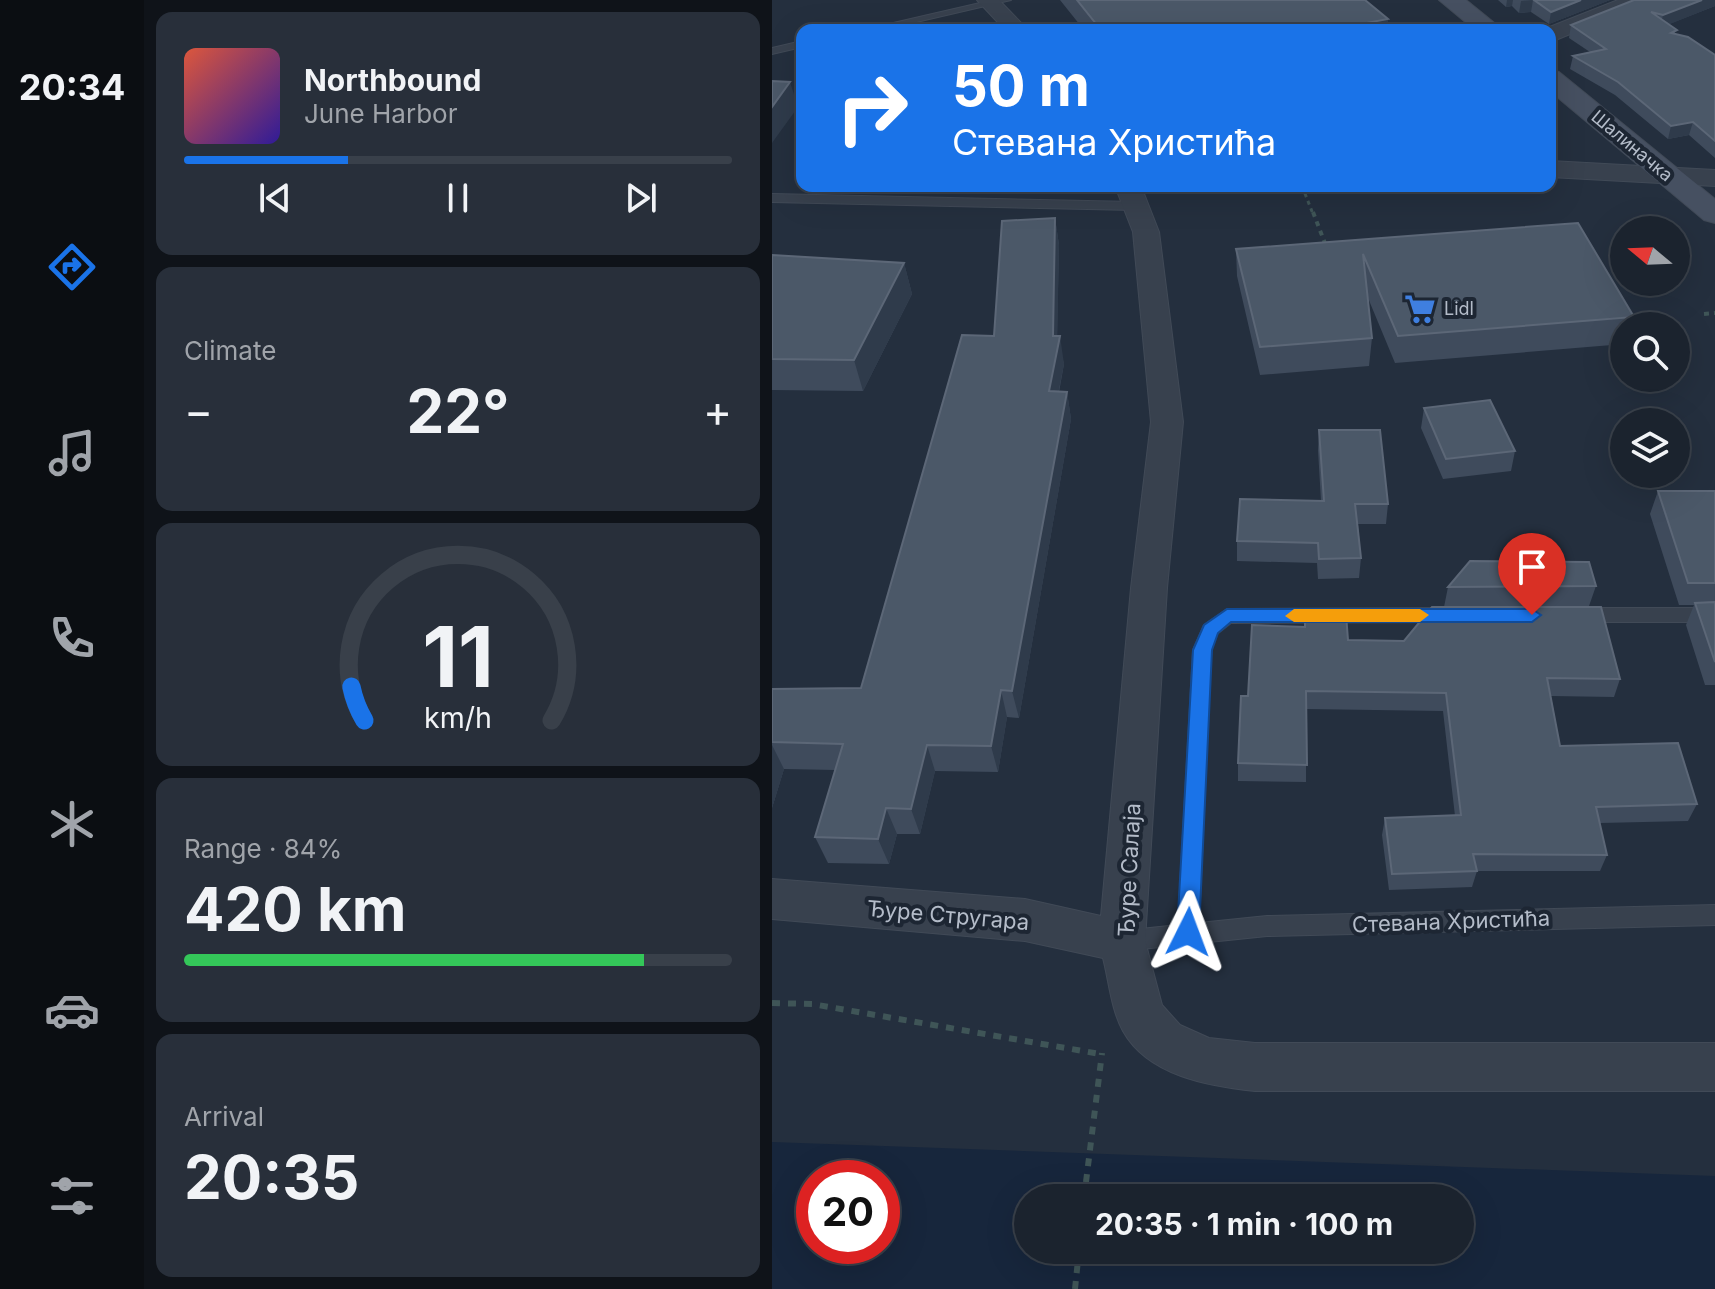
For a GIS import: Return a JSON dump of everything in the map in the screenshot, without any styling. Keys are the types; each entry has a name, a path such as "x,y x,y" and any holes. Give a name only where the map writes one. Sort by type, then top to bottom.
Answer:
{"main road":[{"path":"1451,0 1483,24"},
{"name":"Шалиначка","path":"1556,83 1715,214"}],"street":[{"path":"1556,32 1636,0"},
{"path":"995,1 1012,24"},
{"path":"1556,169 1715,178"},
{"name":"Ђуре Салаја","path":"1131,196 1146,232 1167,422 1149,588 1122,941 1141,1017"},
{"name":"Ђуре Стругара","path":"772,899 1025,920 1122,941"},
{"path":"1141,1017 1163,1042 1207,1062 1255,1067 1715,1067"}],"lane":[{"path":"894,24 995,1"},
{"path":"772,51 796,45"},
{"path":"772,198 1131,196"},
{"path":"1188,932 1202,650 1210,630 1227,616 1463,615"},
{"path":"1557,615 1715,615"},
{"name":"Стевана Христића","path":"1122,941 1267,926 1715,915"}],"path":[{"path":"1304,192 1326,246"},
{"path":"1704,314 1715,313"},
{"path":"772,1003 812,1004 1100,1054"},
{"path":"1085,1184 1100,1054 1141,1017"},
{"path":"1075,1289 1078,1264"}],"water":[{"path":"772,1142 1715,1176 1715,1289 772,1289"}],"building":[{"path":"1077,0 1365,0 1388,19 1362,24 1096,24"},
{"path":"1534,0 1581,0 1551,12"},
{"path":"1634,0 1702,0 1663,15 1651,12 1677,30 1671,33 1688,37 1715,55 1715,141 1693,122 1671,126 1618,82 1573,56 1606,49 1571,25"},
{"path":"772,81 790,82 772,107"},
{"path":"1055,218 1053,336 1060,336 1049,391 1067,392 1012,691 1001,690 991,746 927,745 911,809 886,808 878,839 815,837 843,744 772,742 772,689 861,688 962,335 994,336 1002,221"},
{"path":"1578,223 1610,277 1610,296 1621,296 1631,312 1610,312 1610,319 1398,336 1363,254 1372,338 1260,347 1236,249"},
{"path":"772,255 904,263 854,360 772,359"},
{"path":"1490,400 1515,451 1446,459 1424,408"},
{"path":"1319,430 1380,430 1388,504 1355,504 1361,558 1319,559 1318,543 1237,541 1240,499 1324,501"},
{"path":"1658,491 1715,491 1715,583 1688,583"},
{"path":"1470,561 1589,562 1596,586 1448,587"},
{"path":"1715,602 1715,662 1695,603"},
{"path":"1432,607 1601,607 1620,679 1547,678 1560,746 1678,743 1697,804 1596,807 1607,855 1473,854 1477,871 1392,874 1385,818 1461,815 1446,693 1306,691 1307,765 1238,763 1241,696 1248,696 1252,625 1305,627 1305,613 1346,614 1348,640 1404,641"}],"slow traffic":[{"path":"1294,616 1420,615"}],"place":[{"name":"Lidl","path":"1420,309"}],"route":[{"path":"1188,932 1202,650 1210,630 1227,616 1532,615"}]}
